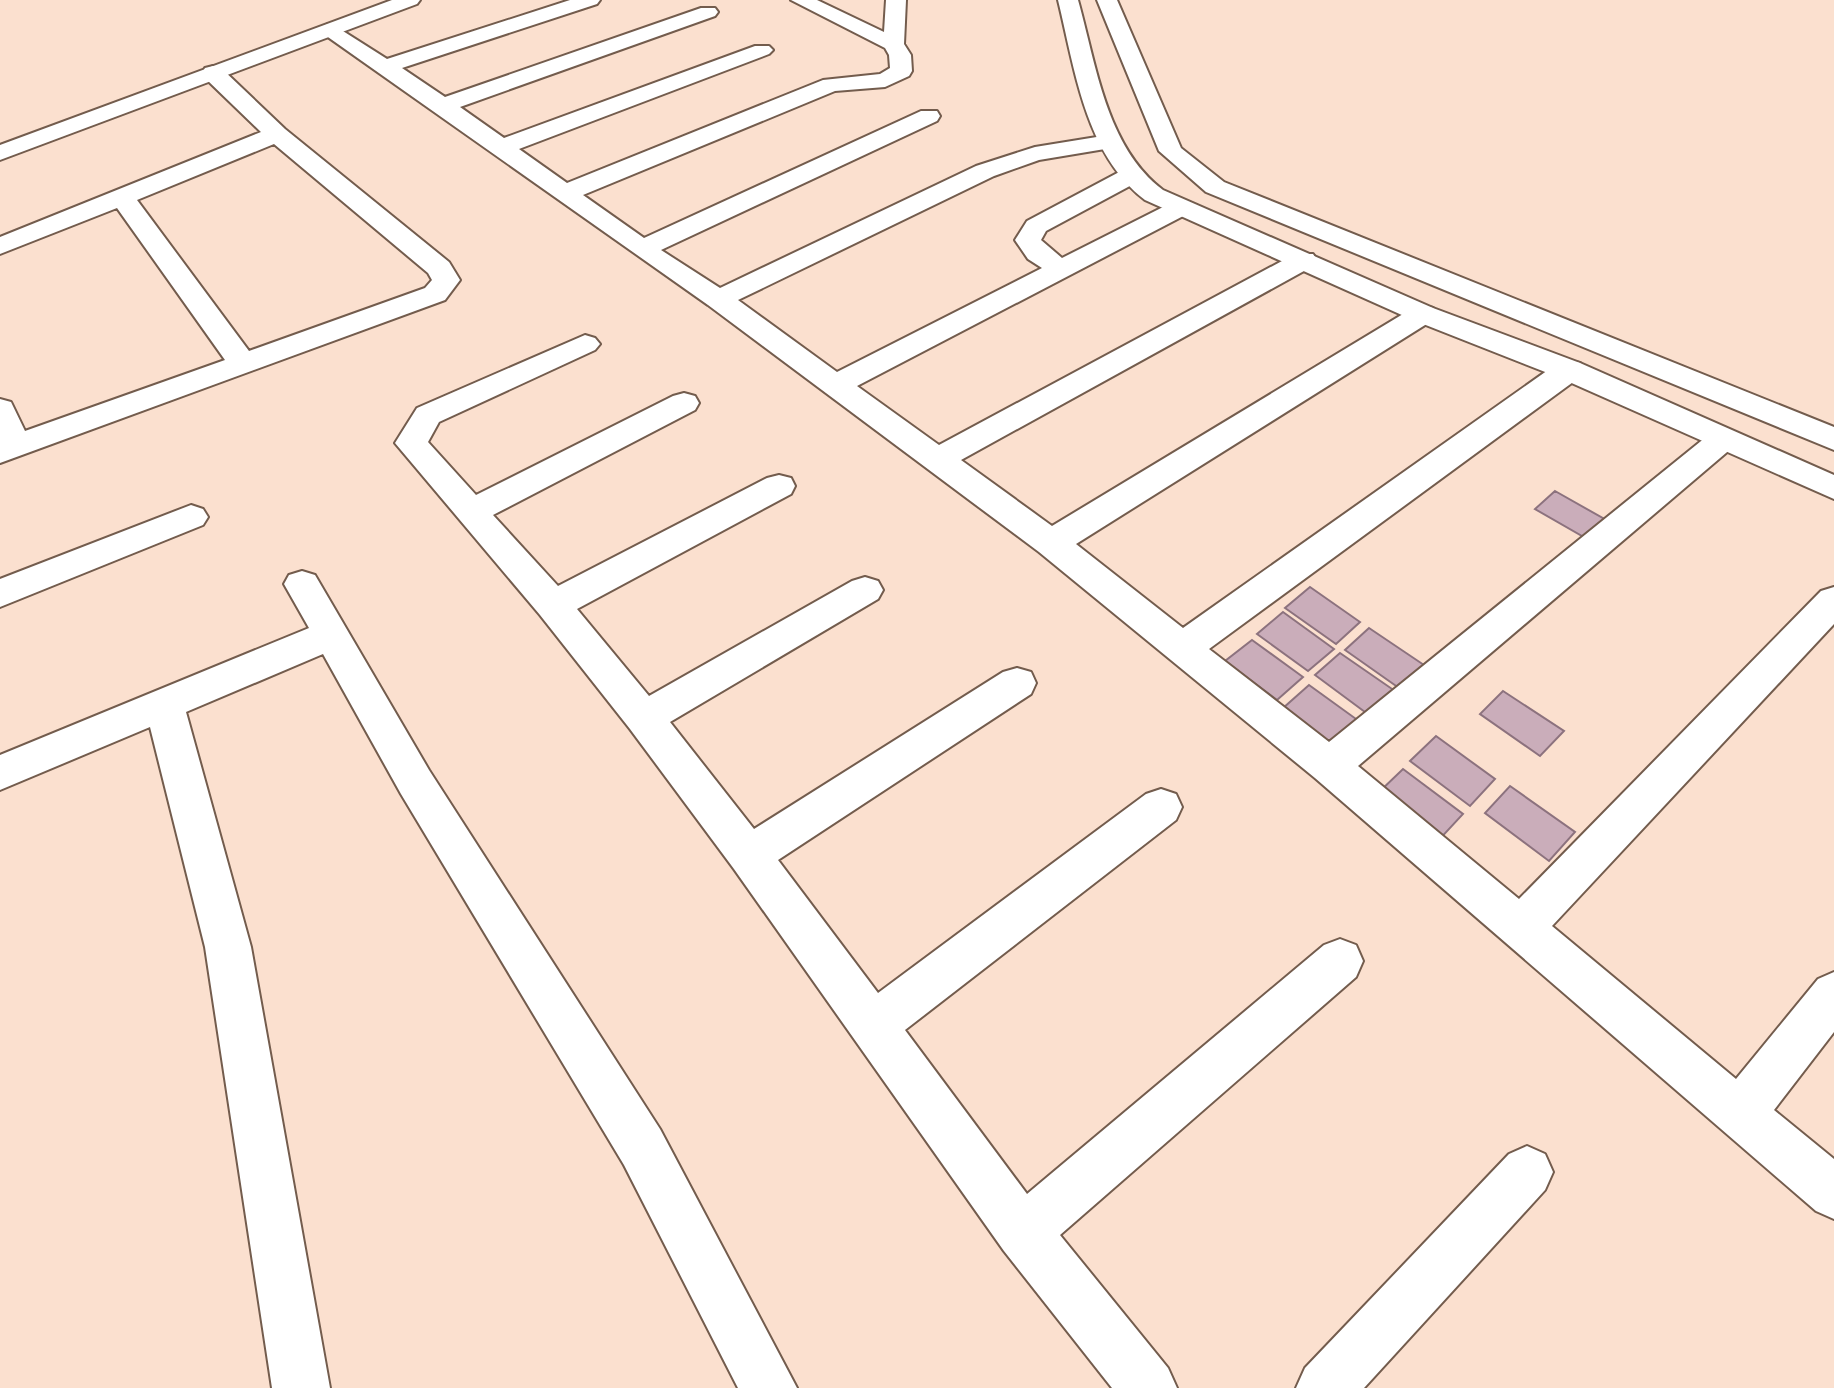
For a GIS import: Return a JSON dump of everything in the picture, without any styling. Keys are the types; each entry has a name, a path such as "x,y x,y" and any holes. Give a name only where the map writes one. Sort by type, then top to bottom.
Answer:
{"street":[{"path":"0,153 410,0"},
{"path":"384,67 590,0"},
{"path":"565,193 831,85 885,80 901,71 900,55 893,44 800,0"},
{"path":"893,44 896,0"},
{"path":"1068,0 1109,142 1132,175 1151,192 1180,208 1423,314 1569,370 1834,488"},
{"path":"1107,0 1171,151 1215,187 1834,439"},
{"path":"443,105 708,12"},
{"path":"328,30 443,105 642,250 718,299 1051,543 1329,766 1834,1193"},
{"path":"503,147 762,50"},
{"path":"0,409 8,449 435,294 446,280 439,268 277,134 214,74"},
{"path":"642,250 929,116"},
{"path":"0,246 277,134"},
{"path":"718,299 985,171 1035,154 1109,142"},
{"path":"1061,269 1037,253 1028,240 1036,226 1132,175"},
{"path":"122,197 242,363"},
{"path":"836,384 1180,208"},
{"path":"1239,233 1270,209"},
{"path":"938,459 1304,260"},
{"path":"1051,543 1423,314"},
{"path":"585,344 428,415 411,443 553,605 643,718 749,855 1023,1232 1148,1388"},
{"path":"1183,648 1569,370"},
{"path":"471,512 684,402"},
{"path":"1329,766 1722,440"},
{"path":"553,605 779,486"},
{"path":"0,594 191,516"},
{"path":"302,584 333,634 415,782 642,1147 768,1388"},
{"path":"643,718 865,590"},
{"path":"1521,928 1834,601"},
{"path":"0,773 333,634"},
{"path":"749,855 1017,683"},
{"path":"164,704 228,947 301,1388"},
{"path":"874,1026 1161,807"},
{"path":"1023,1232 1340,961"},
{"path":"1741,1113 1834,995"},
{"path":"1325,1388 1527,1172"}],"building":[{"path":"1555,491 1608,521 1589,540 1535,509"},
{"path":"1310,587 1360,622 1336,644 1285,608"},
{"path":"1283,612 1334,649 1308,671 1257,634"},
{"path":"1369,628 1424,665 1399,688 1345,650"},
{"path":"1252,640 1303,677 1277,700 1225,661"},
{"path":"1340,653 1395,691 1369,715 1315,675"},
{"path":"1309,685 1363,724 1337,750 1282,709"},
{"path":"1503,691 1564,731 1540,756 1480,714"},
{"path":"1436,736 1495,779 1470,806 1410,761"},
{"path":"1403,769 1463,814 1437,842 1376,795"},
{"path":"1510,786 1575,832 1549,861 1485,813"}]}
